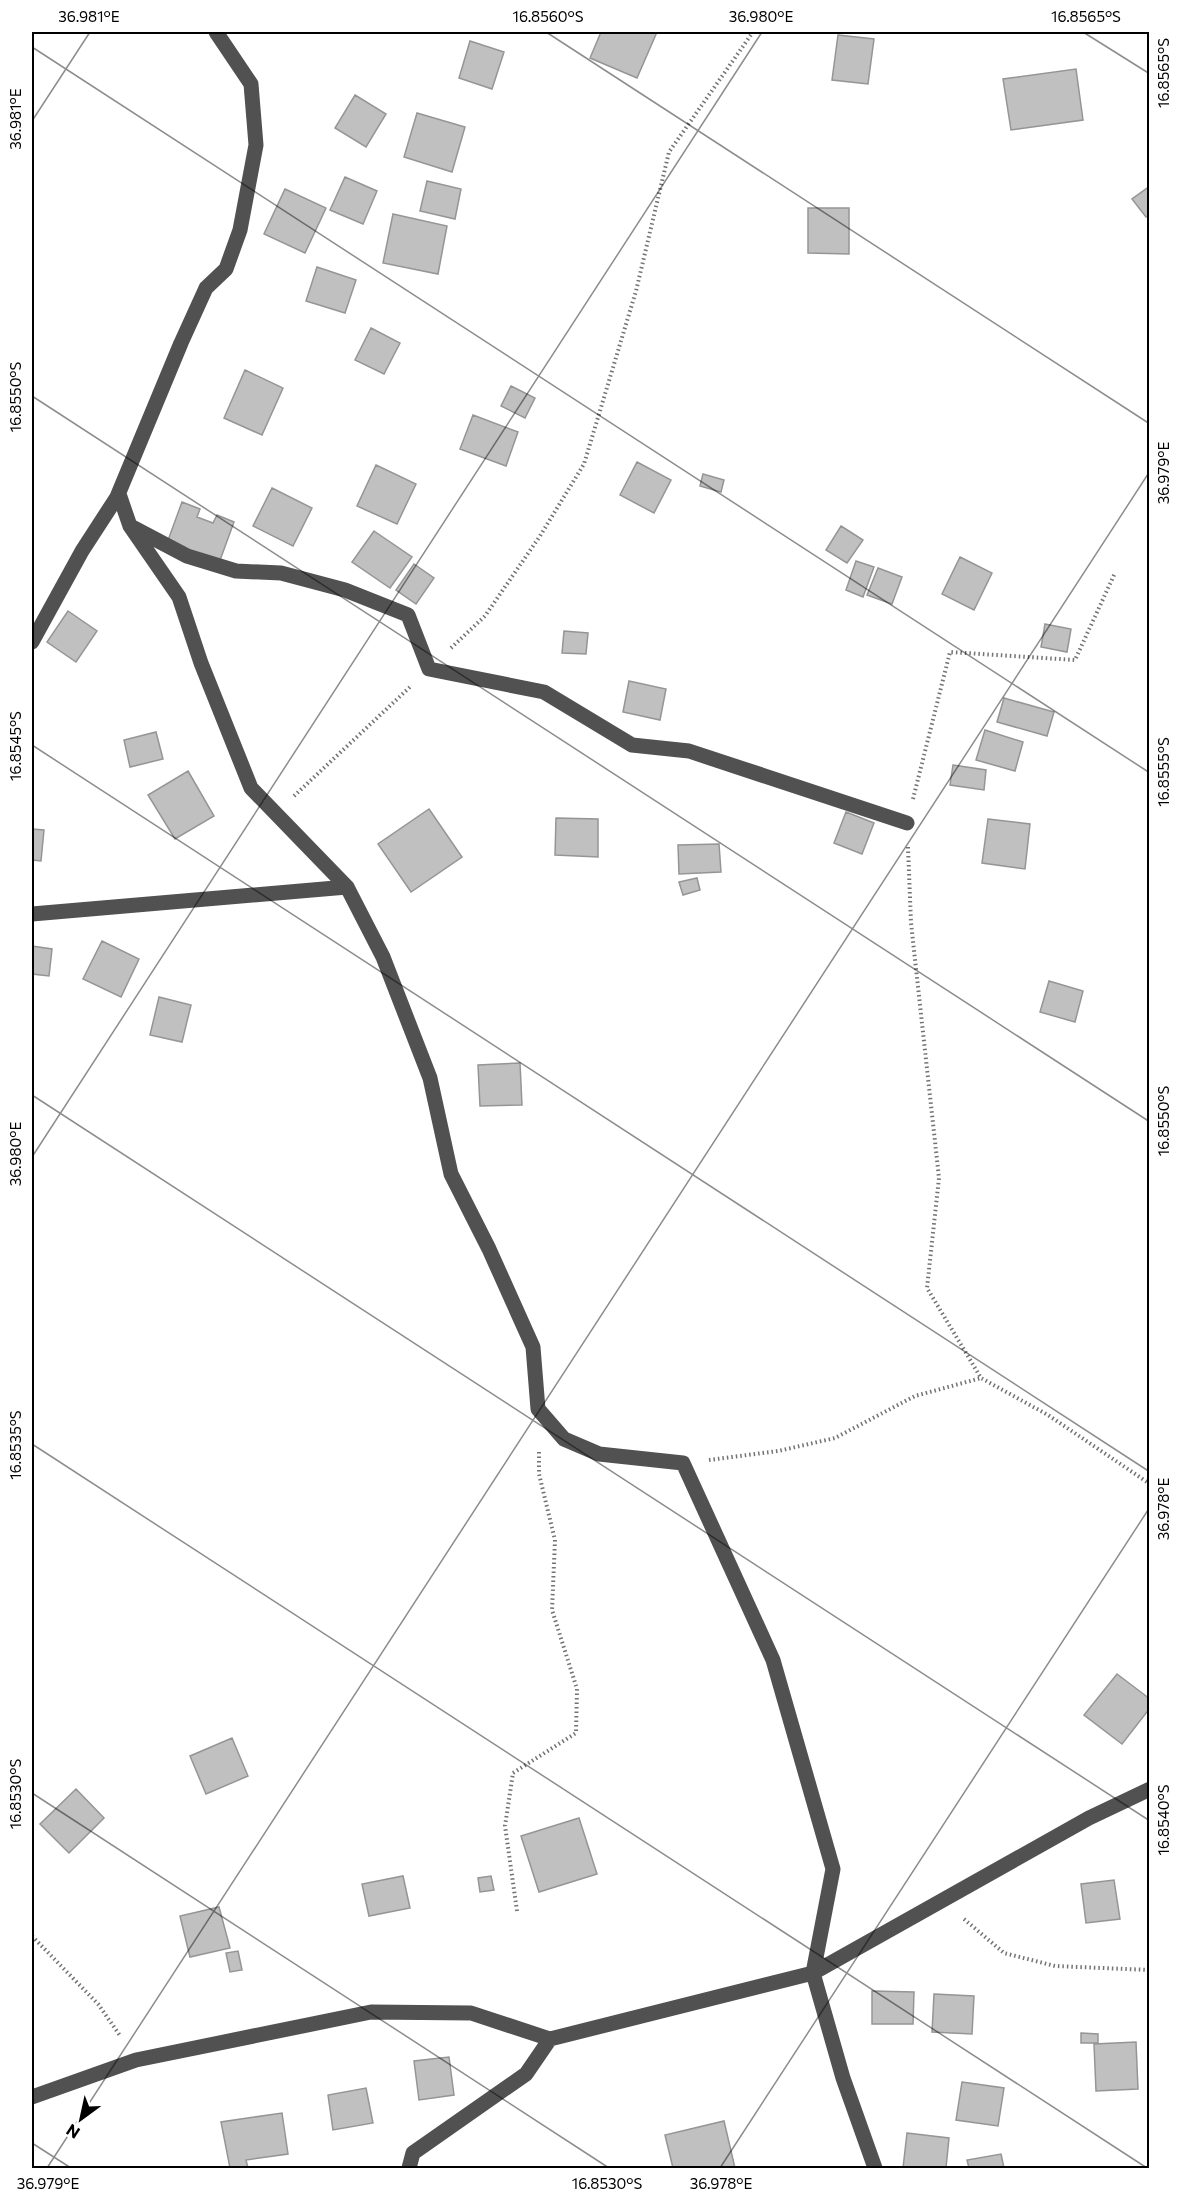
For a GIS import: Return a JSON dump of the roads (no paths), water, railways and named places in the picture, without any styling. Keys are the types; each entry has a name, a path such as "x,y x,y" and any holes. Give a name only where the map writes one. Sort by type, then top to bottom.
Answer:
{"street":[{"path":"32,642 82,551 119,494 206,288 225,269 240,230 256,145 251,84 216,32"},
{"path":"119,494 130,526 179,597 201,663 251,788 347,887 383,957 430,1078 451,1174 489,1250 532,1347 538,1409 564,1439 599,1454 683,1464 773,1660 834,1869 813,1973 843,2078 875,2169"},
{"path":"130,526 187,556 236,571 281,573 345,590 408,615 429,669 544,692 632,745 689,751 907,823"},
{"path":"32,914 347,887"},
{"path":"32,2097 136,2060 371,2012 471,2013 550,2039 813,1973 1089,1818 1149,1789"},
{"path":"409,2169 413,2152 526,2074 550,2039"}]}
